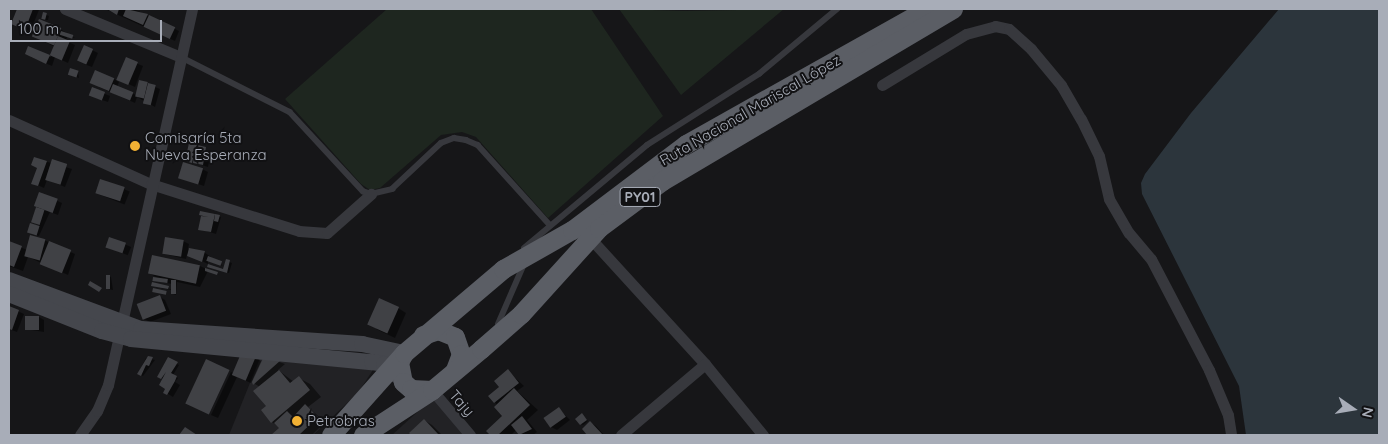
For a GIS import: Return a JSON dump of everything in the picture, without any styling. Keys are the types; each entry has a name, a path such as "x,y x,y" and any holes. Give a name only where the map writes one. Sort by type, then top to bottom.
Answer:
{"highway":[{"name":"Ruta Nacional Mariscal López","path":"404,353 421,336 503,269 572,230 686,144 927,9"},
{"name":"Ruta Nacional Mariscal López","path":"364,435 432,390 481,349 521,314 590,238 662,181 953,9"},
{"path":"421,336 438,330 455,337 461,354 455,370"},
{"path":"331,435 396,374 404,353"},
{"path":"396,374 411,389 432,390"}],"main road":[{"path":"9,280 122,330 141,329 372,345 404,353"},
{"path":"9,294 164,344 372,362 396,374"}],"street":[{"path":"65,9 181,57"},
{"path":"80,435 97,410 122,330 151,184 192,9"},
{"path":"882,85 966,34 995,26 1010,29 1031,49 1061,85 1081,118 1099,156 1108,200 1156,267 1208,370 1228,415 1231,435"},
{"path":"9,120 151,184 299,231 327,232 371,194"},
{"path":"590,238 705,364 762,435"},
{"path":"621,435 705,364"},
{"name":"Tajy","path":"432,390 470,435"},
{"path":"380,435 412,403"}],"lane":[{"path":"503,269 538,235 647,146 760,74 837,9"},
{"path":"181,57 290,112 363,191 371,194 392,188 441,143 454,138 466,140 478,146 550,225"},
{"path":"481,349 502,318 528,254 538,235"}],"shaded area":[{"path":"387,9 591,9 663,116 548,218 476,137 462,132 441,135 380,188 370,190 361,184 285,99"},
{"path":"619,9 685,11 784,9 681,95"},
{"path":"1279,9 1379,9 1379,435 1246,435 1239,386 1142,194 1141,183 1145,174 1191,113"},
{"path":"262,353 380,359 358,393 313,435 229,435"},
{"path":"435,396 474,435 392,435"}],"building":[{"path":"17,9 33,9 25,30 11,24"},
{"path":"107,9 119,9 117,15"},
{"path":"126,9 148,14 143,25 123,16"},
{"path":"43,12 47,13 45,20 41,19"},
{"path":"149,15 175,27 170,39 144,27"},
{"path":"39,19 61,28 54,46 32,37"},
{"path":"61,31 73,35 72,39 60,35"},
{"path":"58,36 70,41 62,60 50,55"},
{"path":"84,45 93,49 86,65 77,61"},
{"path":"28,46 50,55 46,64 25,54"},
{"path":"126,57 138,62 128,85 116,80"},
{"path":"70,68 79,71 76,77 68,75"},
{"path":"95,70 114,78 109,91 90,83"},
{"path":"139,80 148,82 144,99 135,97"},
{"path":"148,83 156,85 151,105 143,103"},
{"path":"113,84 133,92 130,101 110,92"},
{"path":"92,87 105,92 102,100 89,95"},
{"path":"189,143 206,147 203,165 193,163 194,154 192,163 185,161"},
{"path":"34,157 47,161 38,186 31,184 37,168 31,165"},
{"path":"52,159 67,164 60,185 45,180"},
{"path":"183,162 203,168 198,184 178,178"},
{"path":"100,179 125,187 120,201 95,193"},
{"path":"39,192 58,199 53,213 34,206"},
{"path":"36,207 45,210 40,225 31,222"},
{"path":"200,211 215,214 211,232 198,230 201,216 208,217 199,215"},
{"path":"215,214 220,215 218,222 214,221"},
{"path":"30,223 40,226 37,235 27,233"},
{"path":"30,235 45,239 40,260 24,256"},
{"path":"109,237 126,243 122,253 105,247"},
{"path":"165,237 184,240 181,257 162,254"},
{"path":"9,241 22,246 14,267 9,265"},
{"path":"49,241 71,250 62,273 40,264"},
{"path":"189,248 205,251 202,262 187,256"},
{"path":"152,255 200,265 196,284 148,274"},
{"path":"208,256 222,261 220,266 206,261"},
{"path":"226,259 230,260 227,273 207,267 208,264 223,269"},
{"path":"205,268 218,272 217,275 205,271"},
{"path":"106,275 110,275 110,289 106,289"},
{"path":"153,277 168,279 167,283 152,281"},
{"path":"171,280 176,280 176,294 171,294"},
{"path":"90,281 102,288 99,292 88,285"},
{"path":"152,282 169,286 168,289 151,286"},
{"path":"153,288 167,291 166,295 152,292"},
{"path":"160,295 166,311 143,320 137,304"},
{"path":"379,298 399,307 387,333 367,324"},
{"path":"9,306 19,310 12,330 9,329"},
{"path":"25,316 39,316 39,330 25,330"},
{"path":"242,351 256,357 246,381 232,375"},
{"path":"148,356 153,357 149,366 146,365 141,376 137,374"},
{"path":"264,356 281,360 253,385 252,382"},
{"path":"168,357 178,362 171,373 177,376 167,395 163,393 165,389 159,385 166,372 161,379 157,377"},
{"path":"206,359 230,370 209,414 185,403"},
{"path":"508,369 519,383 494,403 488,396 499,387 494,381"},
{"path":"279,370 290,383 299,376 310,390 271,423 261,410 266,406 253,391"},
{"path":"514,388 530,405 498,435 490,435 486,431 502,416 494,407"},
{"path":"305,404 318,417 299,435 271,435 279,428 274,423 287,411 293,417"},
{"path":"559,407 566,417 550,428 543,418"},
{"path":"582,413 587,420 580,425 575,419"},
{"path":"522,416 532,429 519,435 511,425"},
{"path":"424,419 439,435 411,435 409,433"},
{"path":"590,421 603,435 587,435 582,429"},
{"path":"185,427 197,435 179,435"}],"place":[{"name":"Comisaría 5ta Nueva Esperanza","path":"135,146"},
{"name":"Petrobras","path":"297,421"}]}
